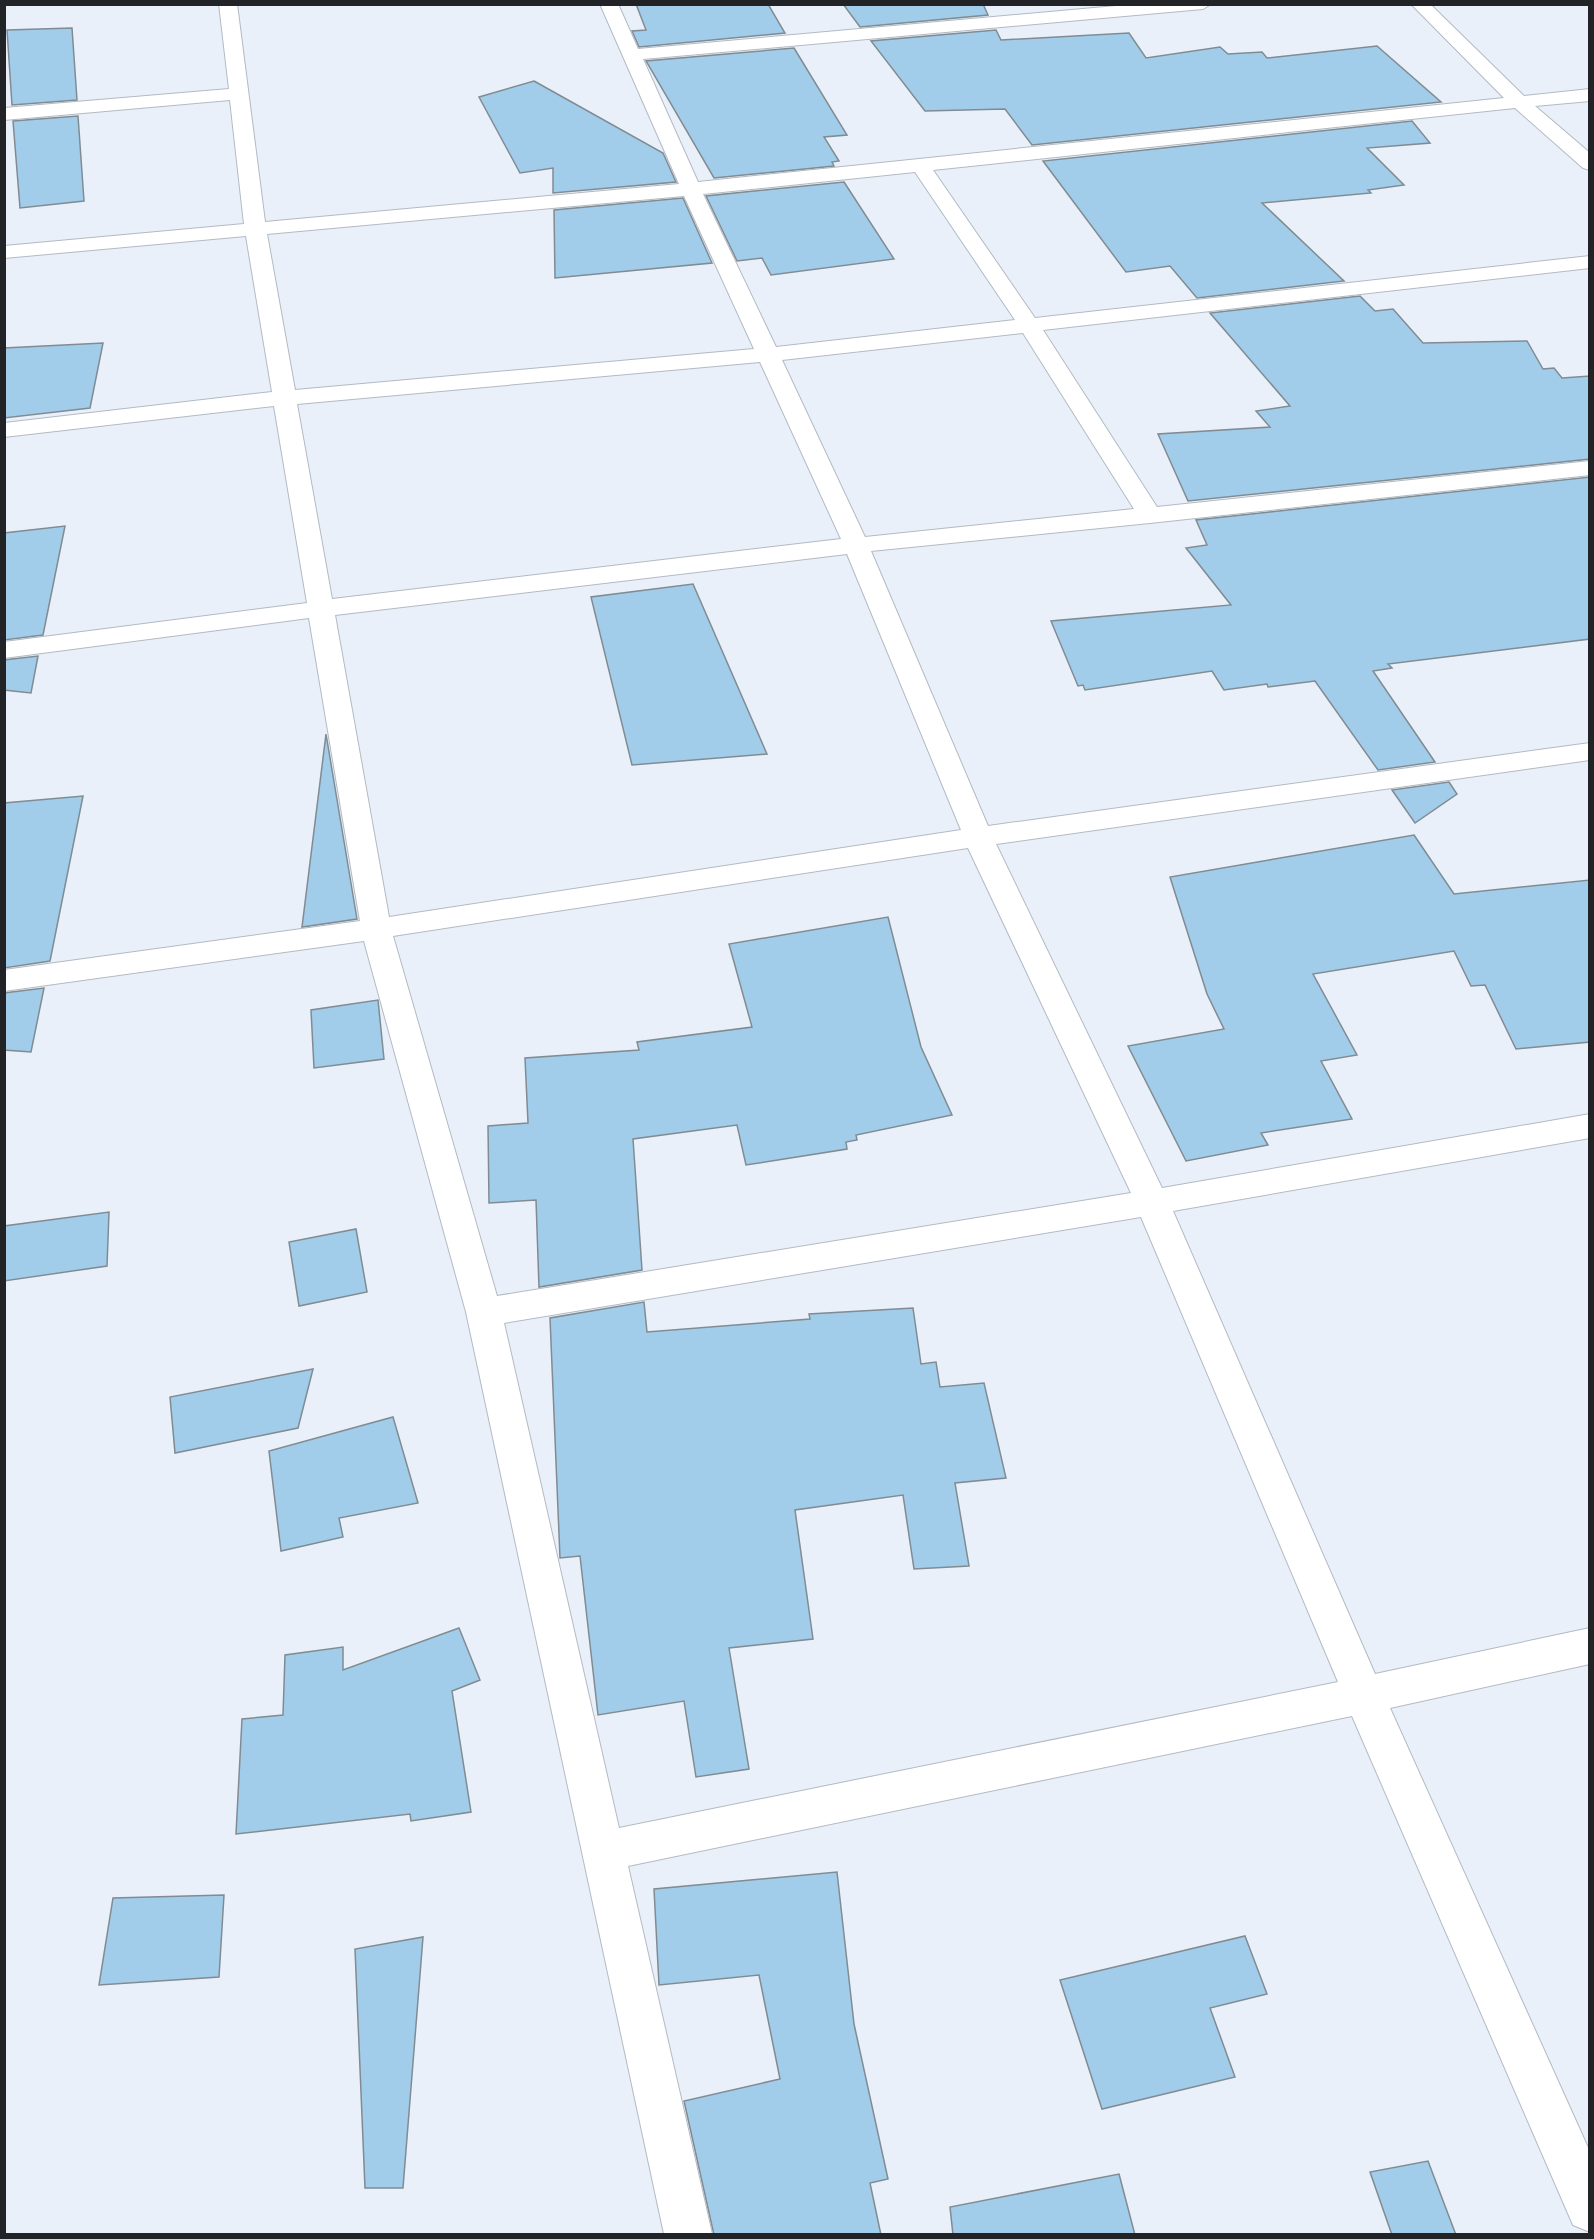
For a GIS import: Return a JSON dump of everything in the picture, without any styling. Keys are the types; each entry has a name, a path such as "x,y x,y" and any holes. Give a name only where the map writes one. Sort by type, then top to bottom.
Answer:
{"street":[{"path":"228,4 255,227 376,928 484,1312 688,2235"},
{"path":"609,4 691,189 856,545 978,837 1152,1202 1364,1695 1590,2208"},
{"path":"630,55 1203,4"},
{"path":"1419,4 1519,102 1590,164"},
{"path":"4,114 239,94"},
{"path":"4,252 255,227 691,189 1590,95"},
{"path":"920,165 1029,325 1150,516"},
{"path":"4,430 284,398 768,355 1590,262"},
{"path":"4,650 321,608 856,545 1380,493 1590,468"},
{"path":"4,981 376,928 978,837 1590,751"},
{"path":"484,1312 1152,1202 1590,1126"},
{"path":"604,1851 1364,1695 1590,1646"}],"building":[{"path":"636,4 768,4 785,33 639,47 632,31 646,30"},
{"path":"843,4 983,4 988,15 860,27"},
{"path":"72,28 77,100 12,105 7,30"},
{"path":"996,30 1001,40 1129,33 1146,58 1220,47 1228,54 1262,52 1267,58 1377,46 1441,102 1032,145 1005,109 925,111 871,41"},
{"path":"794,48 847,135 824,137 839,161 832,162 834,166 714,178 646,61"},
{"path":"534,81 663,153 676,182 553,193 553,168 520,173 479,97"},
{"path":"78,116 84,201 20,208 13,121"},
{"path":"1412,121 1430,143 1367,148 1404,185 1368,190 1371,193 1262,203 1344,281 1197,298 1170,266 1126,272 1043,161"},
{"path":"844,182 894,259 771,275 762,258 737,261 706,196"},
{"path":"683,198 712,263 555,278 554,210"},
{"path":"1360,296 1375,311 1393,309 1423,343 1527,341 1543,369 1554,368 1562,378 1590,376 1590,459 1188,501 1158,434 1270,427 1256,411 1290,406 1210,313"},
{"path":"103,343 90,408 4,418 4,348"},
{"path":"1590,477 1590,639 1388,664 1392,668 1373,671 1435,762 1378,770 1315,681 1224,690 1212,671 1085,690 1083,685 1078,686 1051,621 1231,605 1186,548 1207,545 1196,520"},
{"path":"65,526 43,635 4,640 4,533"},
{"path":"693,584 767,754 632,765 591,597"},
{"path":"38,656 31,693 4,690 4,660"},
{"path":"326,734 357,919 302,927"},
{"path":"1449,782 1457,794 1415,823 1392,790"},
{"path":"83,796 50,961 4,968 4,803"},
{"path":"1414,835 1454,894 1590,880 1590,1042 1516,1049 1485,985 1471,986 1454,951 1313,974 1357,1055 1321,1061 1352,1119 1261,1133 1268,1145 1186,1161 1128,1046 1224,1029 1207,994 1170,877"},
{"path":"888,917 921,1047 952,1115 856,1135 857,1140 846,1142 847,1149 746,1165 737,1125 633,1139 642,1270 539,1287 536,1200 489,1203 488,1126 528,1123 525,1058 639,1050 637,1042 752,1027 729,944"},
{"path":"44,988 31,1052 4,1050 4,993"},
{"path":"378,1000 384,1059 314,1068 311,1010"},
{"path":"109,1212 107,1266 4,1281 4,1226"},
{"path":"356,1229 367,1292 299,1306 289,1242"},
{"path":"644,1302 647,1332 810,1319 809,1314 913,1308 921,1364 936,1362 940,1387 984,1383 1006,1478 955,1483 969,1566 914,1569 903,1495 795,1510 813,1639 729,1648 749,1769 696,1777 684,1701 598,1715 580,1556 560,1558 550,1318"},
{"path":"313,1369 298,1428 175,1453 170,1397"},
{"path":"393,1417 418,1503 339,1518 343,1537 281,1551 269,1451"},
{"path":"459,1628 480,1680 452,1691 471,1812 411,1821 410,1814 236,1834 242,1719 283,1715 285,1655 343,1647 343,1670"},
{"path":"837,1872 854,2024 888,2179 870,2183 881,2235 714,2235 684,2101 780,2079 759,1975 659,1985 654,1889"},
{"path":"224,1895 219,1977 99,1985 113,1898"},
{"path":"1245,1936 1267,1994 1210,2008 1235,2077 1102,2109 1060,1980"},
{"path":"423,1937 403,2188 365,2188 355,1949"},
{"path":"1428,2161 1456,2235 1392,2235 1370,2172"},
{"path":"1119,2174 1135,2235 953,2235 950,2207"}]}
